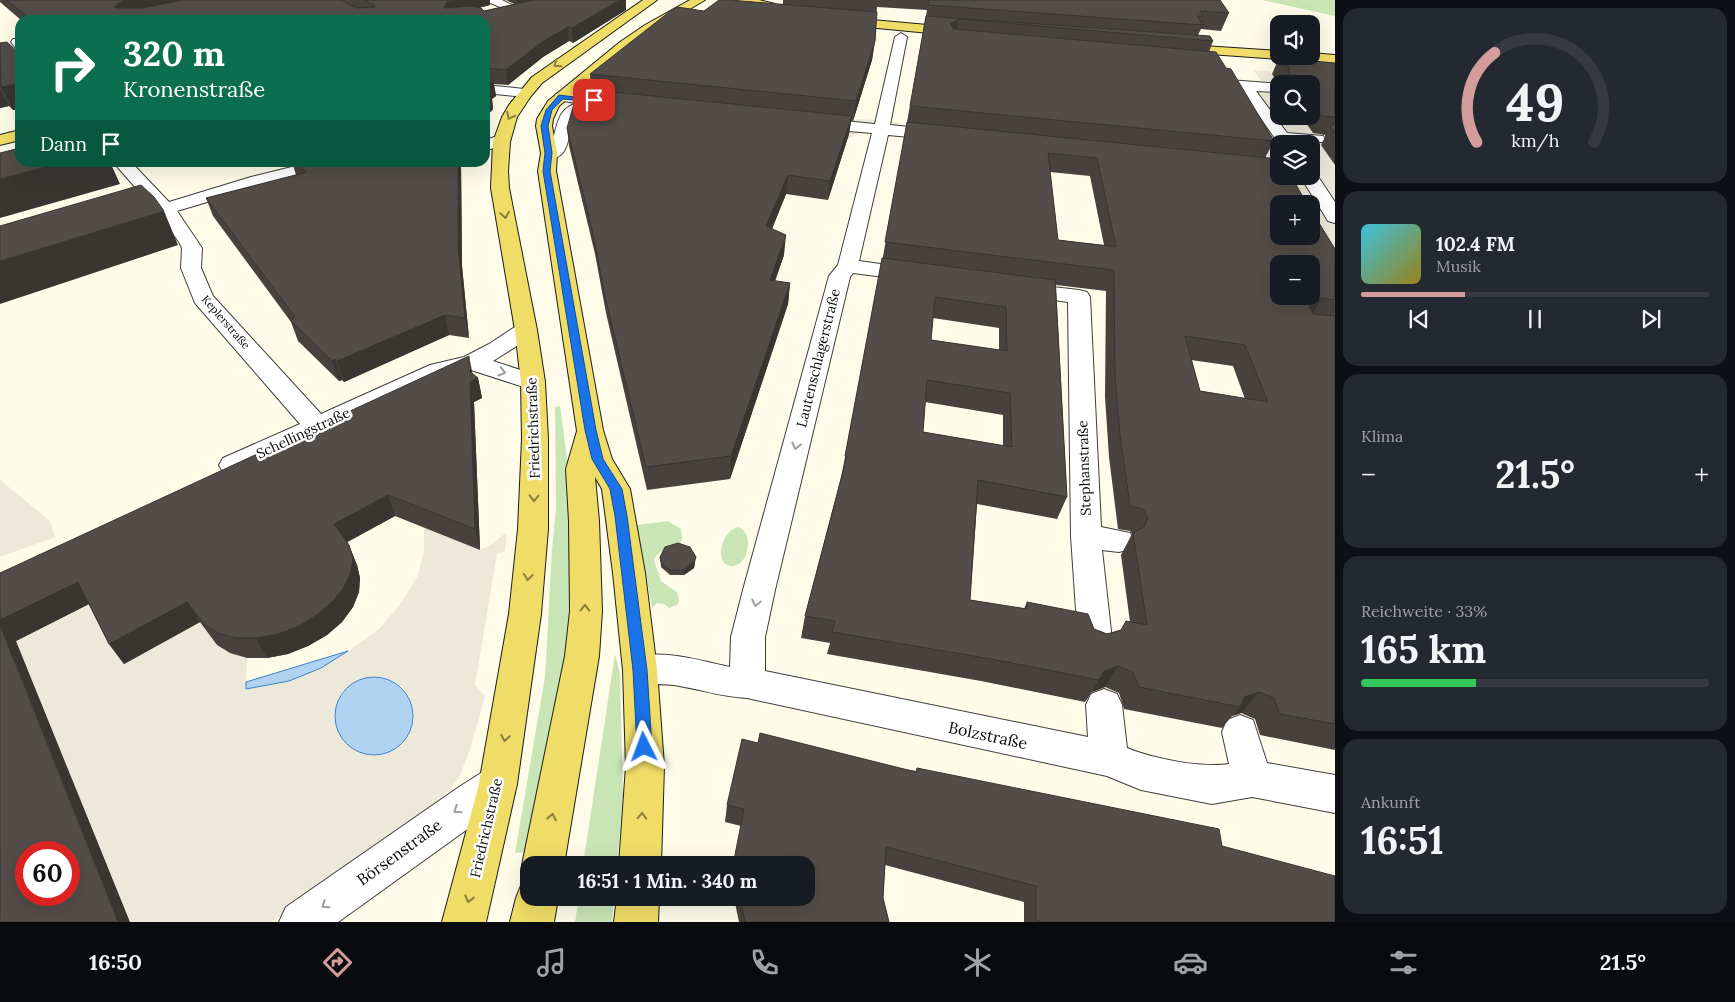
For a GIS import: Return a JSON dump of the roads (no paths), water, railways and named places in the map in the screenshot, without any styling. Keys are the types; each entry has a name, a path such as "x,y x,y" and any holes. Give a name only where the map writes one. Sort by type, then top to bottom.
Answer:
{"main road":[{"path":"624,2 681,4"},
{"path":"737,2 761,11 786,7"},
{"path":"640,856 645,766 640,670 628,563 616,489 598,459 590,430 547,171 536,144 545,118 553,104 625,45 666,18 681,4"},
{"path":"666,18 681,4"},
{"name":"Friedrichstraße","path":"464,922 498,784 525,614 533,529 535,439 533,382 526,330 500,188 492,163 493,143 524,93 537,80 681,4"},
{"path":"495,9 517,7"},
{"path":"830,16 976,30 932,29 866,24 830,16"},
{"path":"1270,48 1160,44 1270,54"},
{"path":"1320,49 1335,50"},
{"path":"1320,58 1335,59"},
{"path":"537,80 561,97"},
{"path":"0,128 15,125"},
{"path":"0,140 15,136"},
{"path":"493,143 536,144"},
{"path":"545,856 582,656 586,611 584,521 580,469 590,430"},
{"path":"532,922 535,906"},
{"path":"636,922 637,906"}],"street":[{"path":"866,24 901,37 932,29"},
{"name":"Lautenschlagerstraße","path":"747,683 748,637 759,590 840,276 848,266 901,37"},
{"path":"1207,65 1224,84 1260,84 1270,106"},
{"path":"490,90 524,93"},
{"path":"561,97 628,104"},
{"path":"536,144 559,146 565,121 571,110 580,106 607,102"},
{"path":"796,121 962,138"},
{"name":"Keplerstraße","path":"125,167 165,209 192,248 191,268 203,298 317,426"},
{"path":"165,209 300,170 319,167"},
{"path":"1315,185 1335,217"},
{"path":"848,266 934,277"},
{"name":"Stephanstraße","path":"1002,286 1079,297 1086,536 1095,640"},
{"name":"Schellingstraße","path":"207,478 439,370 472,362 497,349 526,330"},
{"path":"472,362 533,382"},
{"path":"1086,536 1119,541"},
{"name":"Bolzstraße","path":"640,670 672,670 730,682 747,683 1109,759 1141,772 1212,786 1252,779 1335,794"},
{"path":"1104,705 1109,759"},
{"path":"1240,732 1252,779"},
{"name":"Börsenstraße","path":"301,922 376,871 449,816 498,784"}],"water":[{"path":"348,651 321,668 289,681 246,689 246,682"},
{"path":"374,677 389,680 402,688 410,701 413,716 410,731 402,744 389,752 374,755 359,752 346,744 338,731 335,716 338,701 346,688 359,680"}]}
